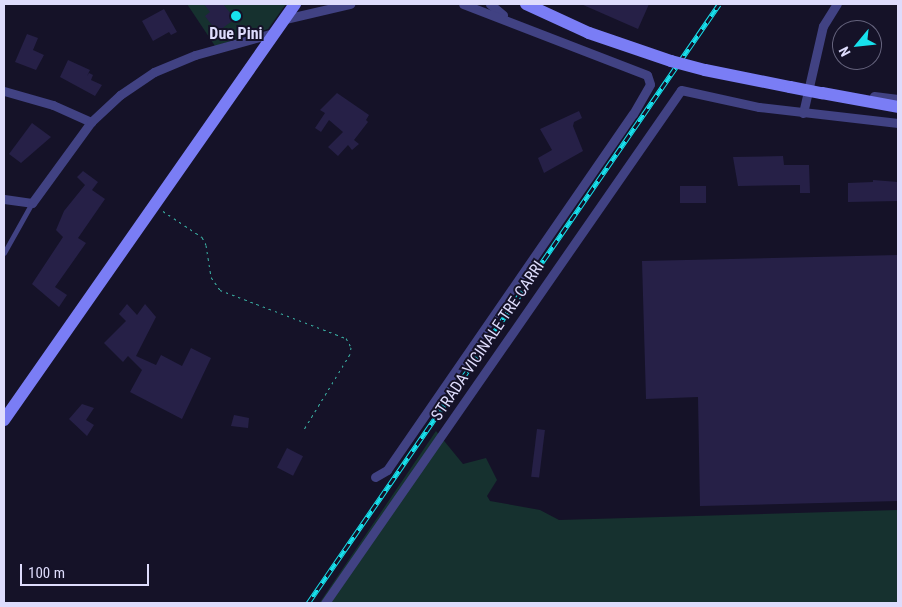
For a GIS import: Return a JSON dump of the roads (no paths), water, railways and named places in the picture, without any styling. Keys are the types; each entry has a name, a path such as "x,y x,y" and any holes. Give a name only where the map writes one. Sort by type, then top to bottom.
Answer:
{"main road":[{"path":"4,420 295,4"},
{"path":"526,4 589,33 671,61 704,70 898,107"}],"street":[{"path":"285,19 350,4"},
{"path":"375,477 387,470 640,103 650,84 647,75 508,19 463,4"},
{"path":"490,4 508,19"},
{"path":"837,4 823,26 803,113 898,122"},
{"path":"4,199 32,204 91,122 120,95 154,72 195,55 274,33"},
{"name":"STRADA VICINALE TRE CARRI","path":"325,603 677,95 682,90 759,107 803,113"},
{"path":"4,91 53,105 91,122"},
{"path":"843,97 859,94 898,99"}],"lane":[{"path":"4,253 32,204"}],"railway":[{"path":"308,603 719,4"}],"place":[{"name":"Due Pini","path":"236,16"}]}
